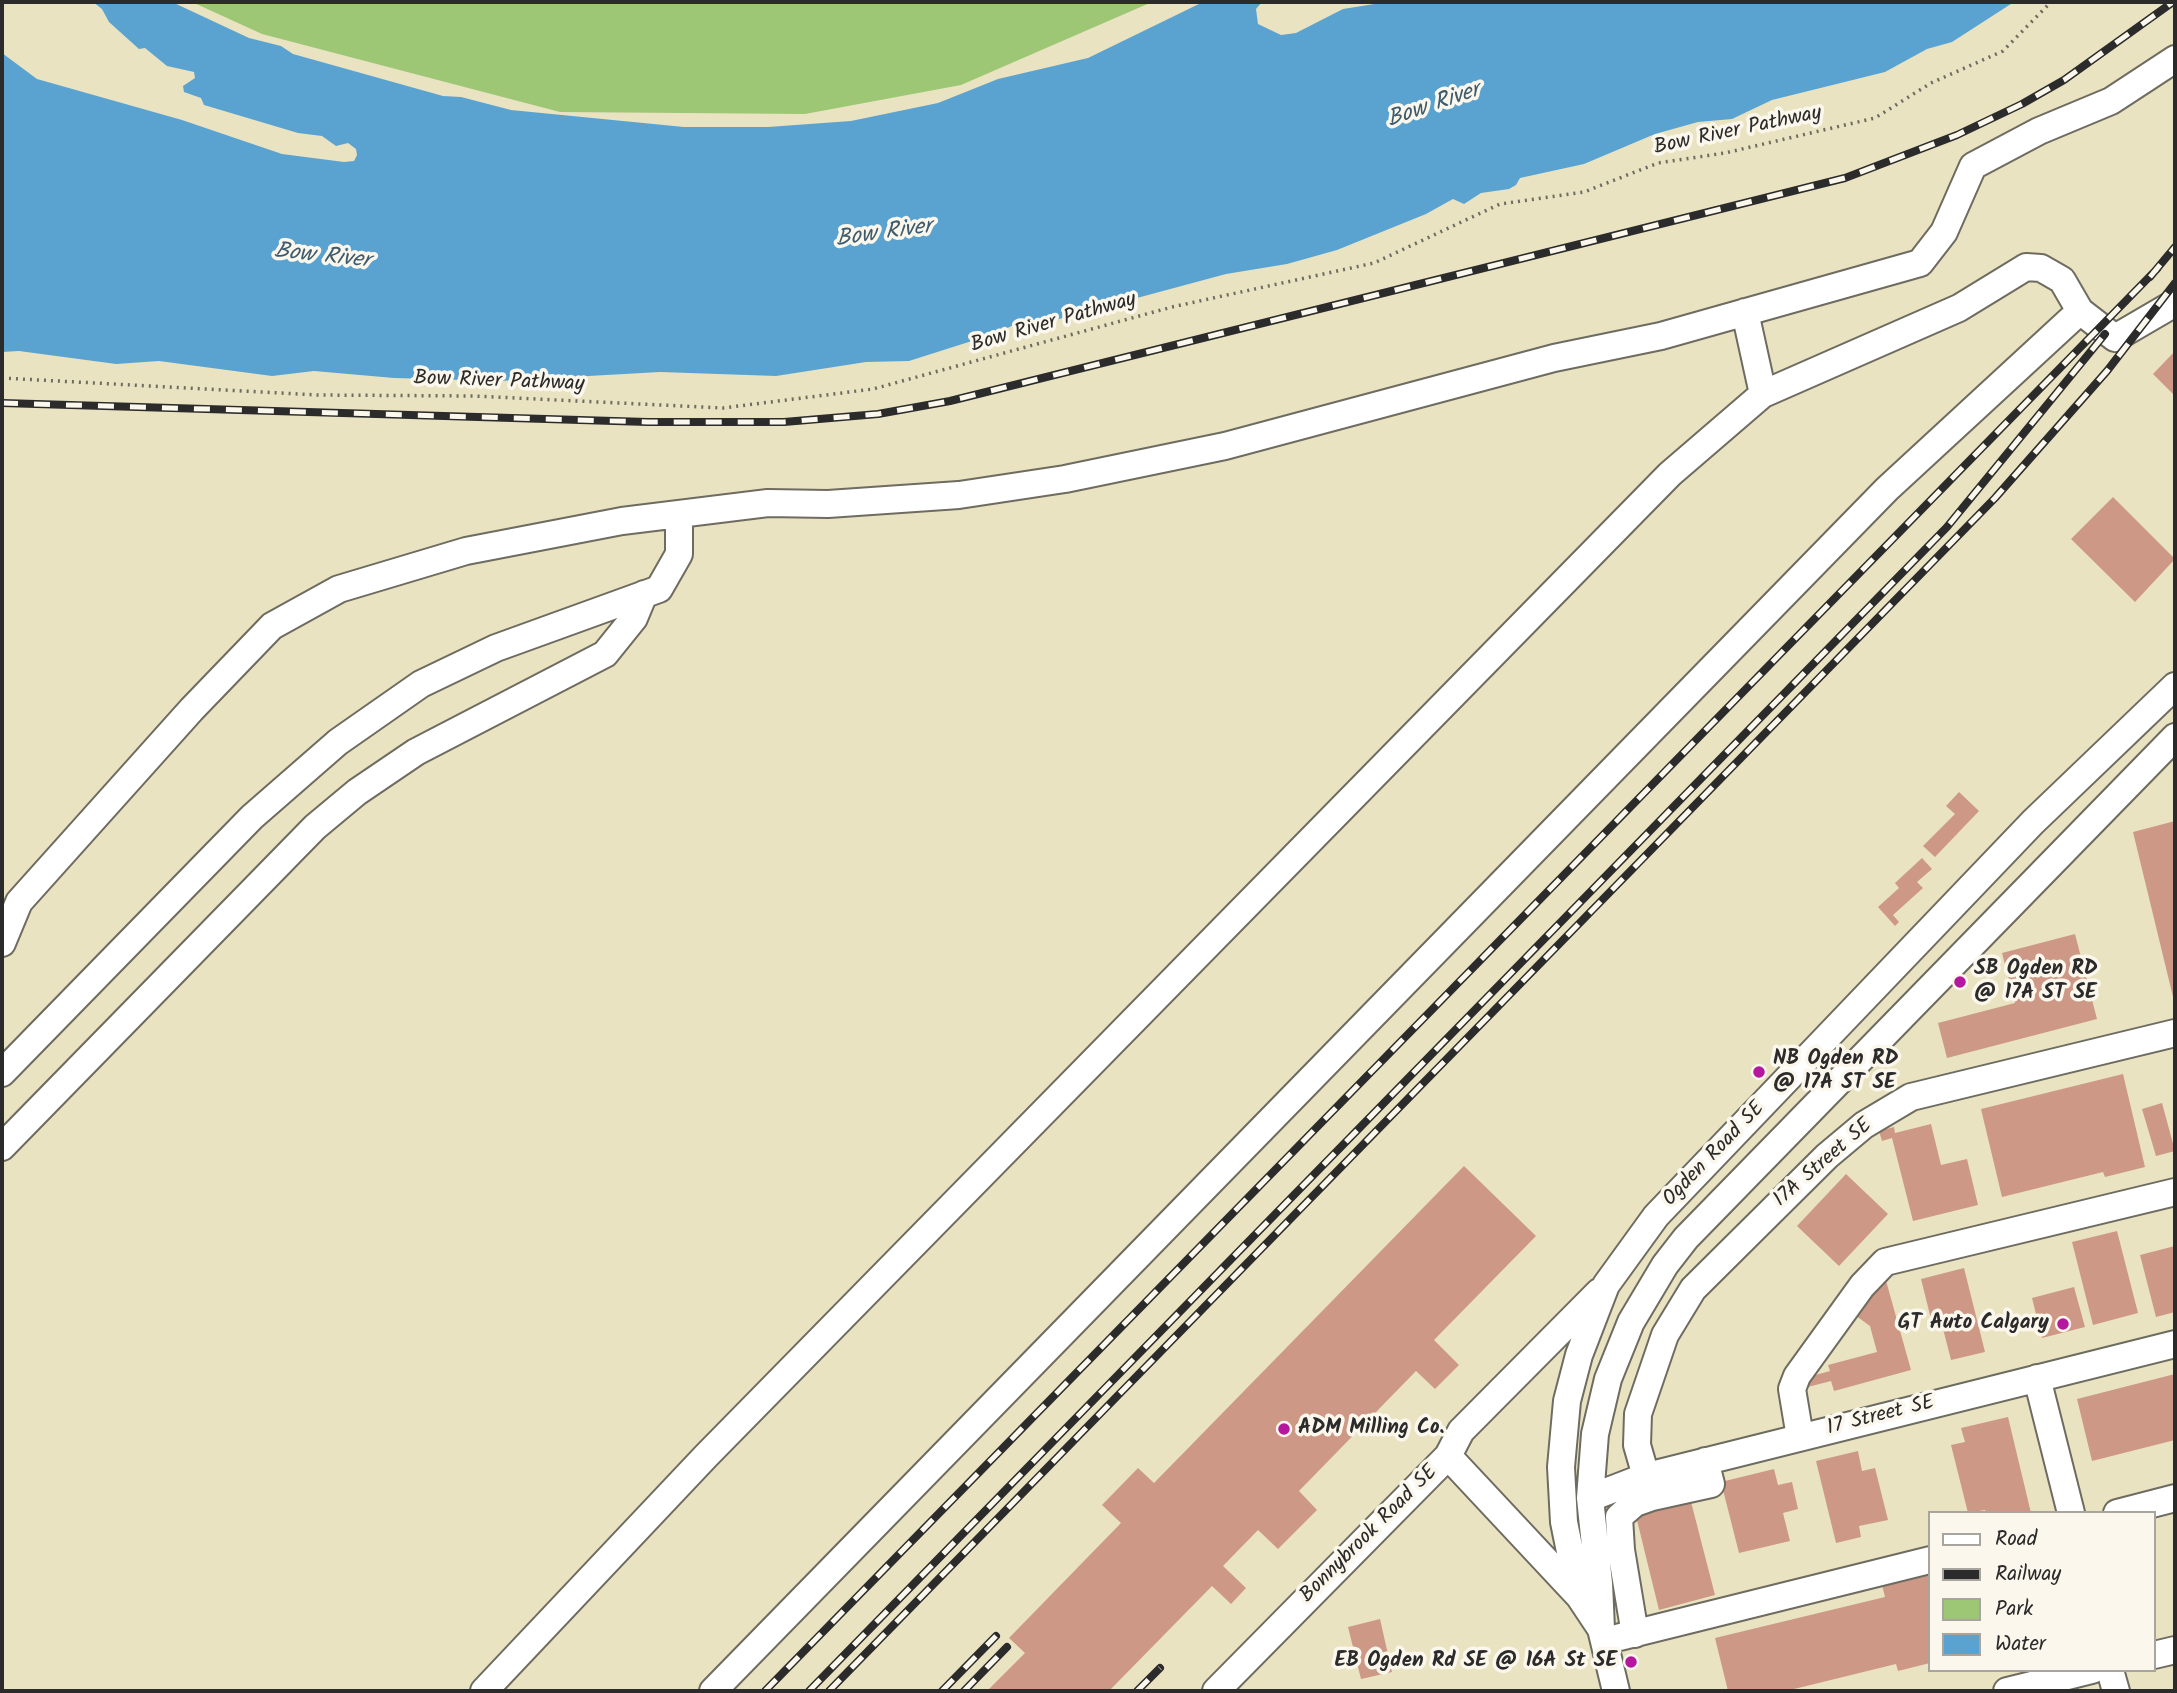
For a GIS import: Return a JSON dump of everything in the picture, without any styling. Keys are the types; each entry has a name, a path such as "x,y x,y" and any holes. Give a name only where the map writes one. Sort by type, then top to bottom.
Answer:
{"street":[{"path":"2,943 19,902 192,709 272,626 339,589 466,551 622,521 768,503 828,504 959,495 1065,480 1225,446 1555,358 1661,336 1920,263 1944,232 1973,166 2039,131 2111,101 2175,59"},
{"path":"484,1691 706,1455 1670,474 1763,394 1959,308 2026,267 2041,268 2062,280 2080,310 2115,338 2175,303"},
{"path":"713,1691 1887,489 2080,310"},
{"path":"1745,312 1763,394"},
{"path":"2,1073 252,817 338,742 421,684 553,625 659,589 679,554 679,514"},
{"path":"2,1147 315,827 357,792 416,752 605,654 634,618 643,594"},
{"name":"Ogden Road SE","path":"1579,1596 1564,1522 1561,1467 1567,1401 1579,1355 1606,1285 1632,1246 1666,1205 2033,822 2175,686"},
{"name":"Ogden Road SE","path":"1616,1691 1602,1635 1590,1498 1595,1434 1608,1378 1631,1322 1665,1265 1695,1228 2175,737"},
{"name":"17A Street SE","path":"1649,1487 1637,1445 1639,1415 1665,1335 1693,1289 1836,1149 1864,1125 1911,1097 2175,1033"},
{"path":"1800,1437 1792,1389 1797,1376 1862,1286 1885,1262 2175,1192"},
{"name":"Bonnybrook Road SE","path":"1216,1691 1448,1455 1461,1431 1606,1285"},
{"name":"17 Street SE","path":"1590,1498 1649,1487 1705,1461 2175,1344"},
{"path":"2038,1378 2071,1511"},
{"name":"Ogden Road SE","path":"1448,1455 1579,1596 1602,1635"},
{"path":"1635,1634 1621,1550 1619,1517 1649,1487"},
{"path":"2125,1511 2175,1498"},
{"path":"1602,1635 1635,1634 1928,1561"},
{"path":"2156,1655 2175,1650"},
{"path":"2007,1691 2084,1672"},
{"path":"2111,1672 2116,1691"}],"path":[{"name":"Bow River Pathway","path":"2,378 318,395 474,396 723,408 873,389 1172,307 1374,263 1500,204 1584,192 1658,163 1726,153 1875,118 1931,83 2003,51 2052,2"}],"green space":[{"path":"192,2 1152,2 961,85 805,114 560,112 262,34"}],"water":[{"name":"Bow River","path":"93,2 172,2 249,38 281,46 293,54 443,96 461,97 511,110 684,127 768,127 851,121 938,103 998,79 1088,58 1203,2 1262,2 1256,9 1258,24 1281,35 1296,33 1343,9 1387,2 2014,2 1952,42 1927,49 1885,72 1772,100 1732,119 1698,122 1655,134 1584,164 1520,178 1516,185 1509,189 1481,193 1464,204 1453,199 1426,214 1337,250 1287,264 1226,274 1059,319 1037,323 1024,320 997,333 909,361 866,362 776,376 660,372 499,381 394,378 314,371 272,376 159,361 116,364 19,351 2,352 2,53 37,79 182,120 282,154 344,162 354,161 357,155 356,149 348,143 336,146 322,136 298,133 204,105 201,98 184,92 183,86 195,78 194,72 167,66 145,48 139,49 109,22 102,9"}],"building":[{"path":"2175,351 2175,396 2153,374"},
{"path":"2113,497 2175,559 2135,602 2071,539"},
{"path":"1959,792 1979,811 1935,857 1923,846 1955,814 1946,806"},
{"path":"2175,821 2175,1001 2174,1001 2133,832"},
{"path":"1922,858 1932,869 1917,882 1923,888 1893,915 1899,922 1895,926 1878,907 1899,888 1895,883"},
{"path":"2075,934 2097,1019 1947,1058 1938,1023 2015,1003 2002,953"},
{"path":"2123,1074 2145,1167 2105,1177 2103,1172 2002,1197 1981,1109"},
{"path":"2162,1103 2175,1151 2156,1156 2142,1109"},
{"path":"1931,1124 1941,1165 1967,1159 1978,1205 1913,1221 1892,1138 1882,1141 1879,1131 1894,1127 1895,1133"},
{"name":"ADM Milling Co.","path":"1464,1166 1536,1236 1434,1340 1459,1365 1435,1389 1416,1371 1299,1491 1317,1510 1278,1549 1258,1530 1223,1566 1246,1588 1231,1604 1212,1586 1109,1691 987,1691 1025,1653 1009,1638 1121,1523 1102,1505 1138,1468 1154,1483"},
{"path":"1846,1174 1888,1214 1839,1266 1797,1226"},
{"path":"2117,1231 2138,1313 2093,1325 2072,1242"},
{"path":"2175,1246 2175,1312 2156,1317 2140,1255"},
{"path":"1964,1268 1985,1352 1951,1360 1940,1317 1931,1319 1921,1279"},
{"path":"1883,1270 1911,1370 1834,1391 1831,1381 1800,1389 1797,1380 1830,1371 1828,1365 1877,1352 1870,1326 1852,1313"},
{"path":"2074,1287 2085,1327 2042,1338 2032,1298"},
{"path":"2175,1374 2175,1440 2092,1461 2077,1399"},
{"path":"2008,1417 2031,1511 1968,1511 1951,1445 1965,1442 1961,1428"},
{"path":"1858,1451 1862,1471 1875,1468 1888,1520 1859,1526 1861,1537 1836,1543 1816,1461"},
{"path":"1774,1469 1778,1485 1792,1482 1798,1509 1783,1513 1790,1541 1739,1553 1721,1482"},
{"path":"1689,1494 1715,1595 1659,1610 1634,1508"},
{"path":"1928,1565 1928,1664 1898,1671 1896,1664 1786,1691 1728,1691 1715,1638 1885,1597 1880,1577"},
{"path":"1380,1619 1392,1672 1361,1679 1348,1627"}],"railway":[{"path":"2,403 648,422 784,422 878,414 950,401 1845,178 1957,135 2022,104 2064,80 2173,2"},
{"path":"2150,277 2175,247"},
{"path":"765,1691 2157,269"},
{"path":"829,1691 1995,498 2107,371 2175,283"},
{"path":"809,1691 1947,527 2105,334"},
{"path":"942,1691 996,1636"},
{"path":"964,1691 1007,1647"},
{"path":"1137,1691 1160,1668"}],"place":[{"name":"SB Ogden RD @ 17A ST SE","path":"1960,982"},
{"name":"NB Ogden RD @ 17A ST SE","path":"1759,1072"},
{"name":"GT Auto Calgary","path":"2063,1324"},
{"name":"ADM Milling Co.","path":"1284,1429"},
{"name":"EB Ogden Rd SE @ 16A St SE","path":"1631,1662"}]}
